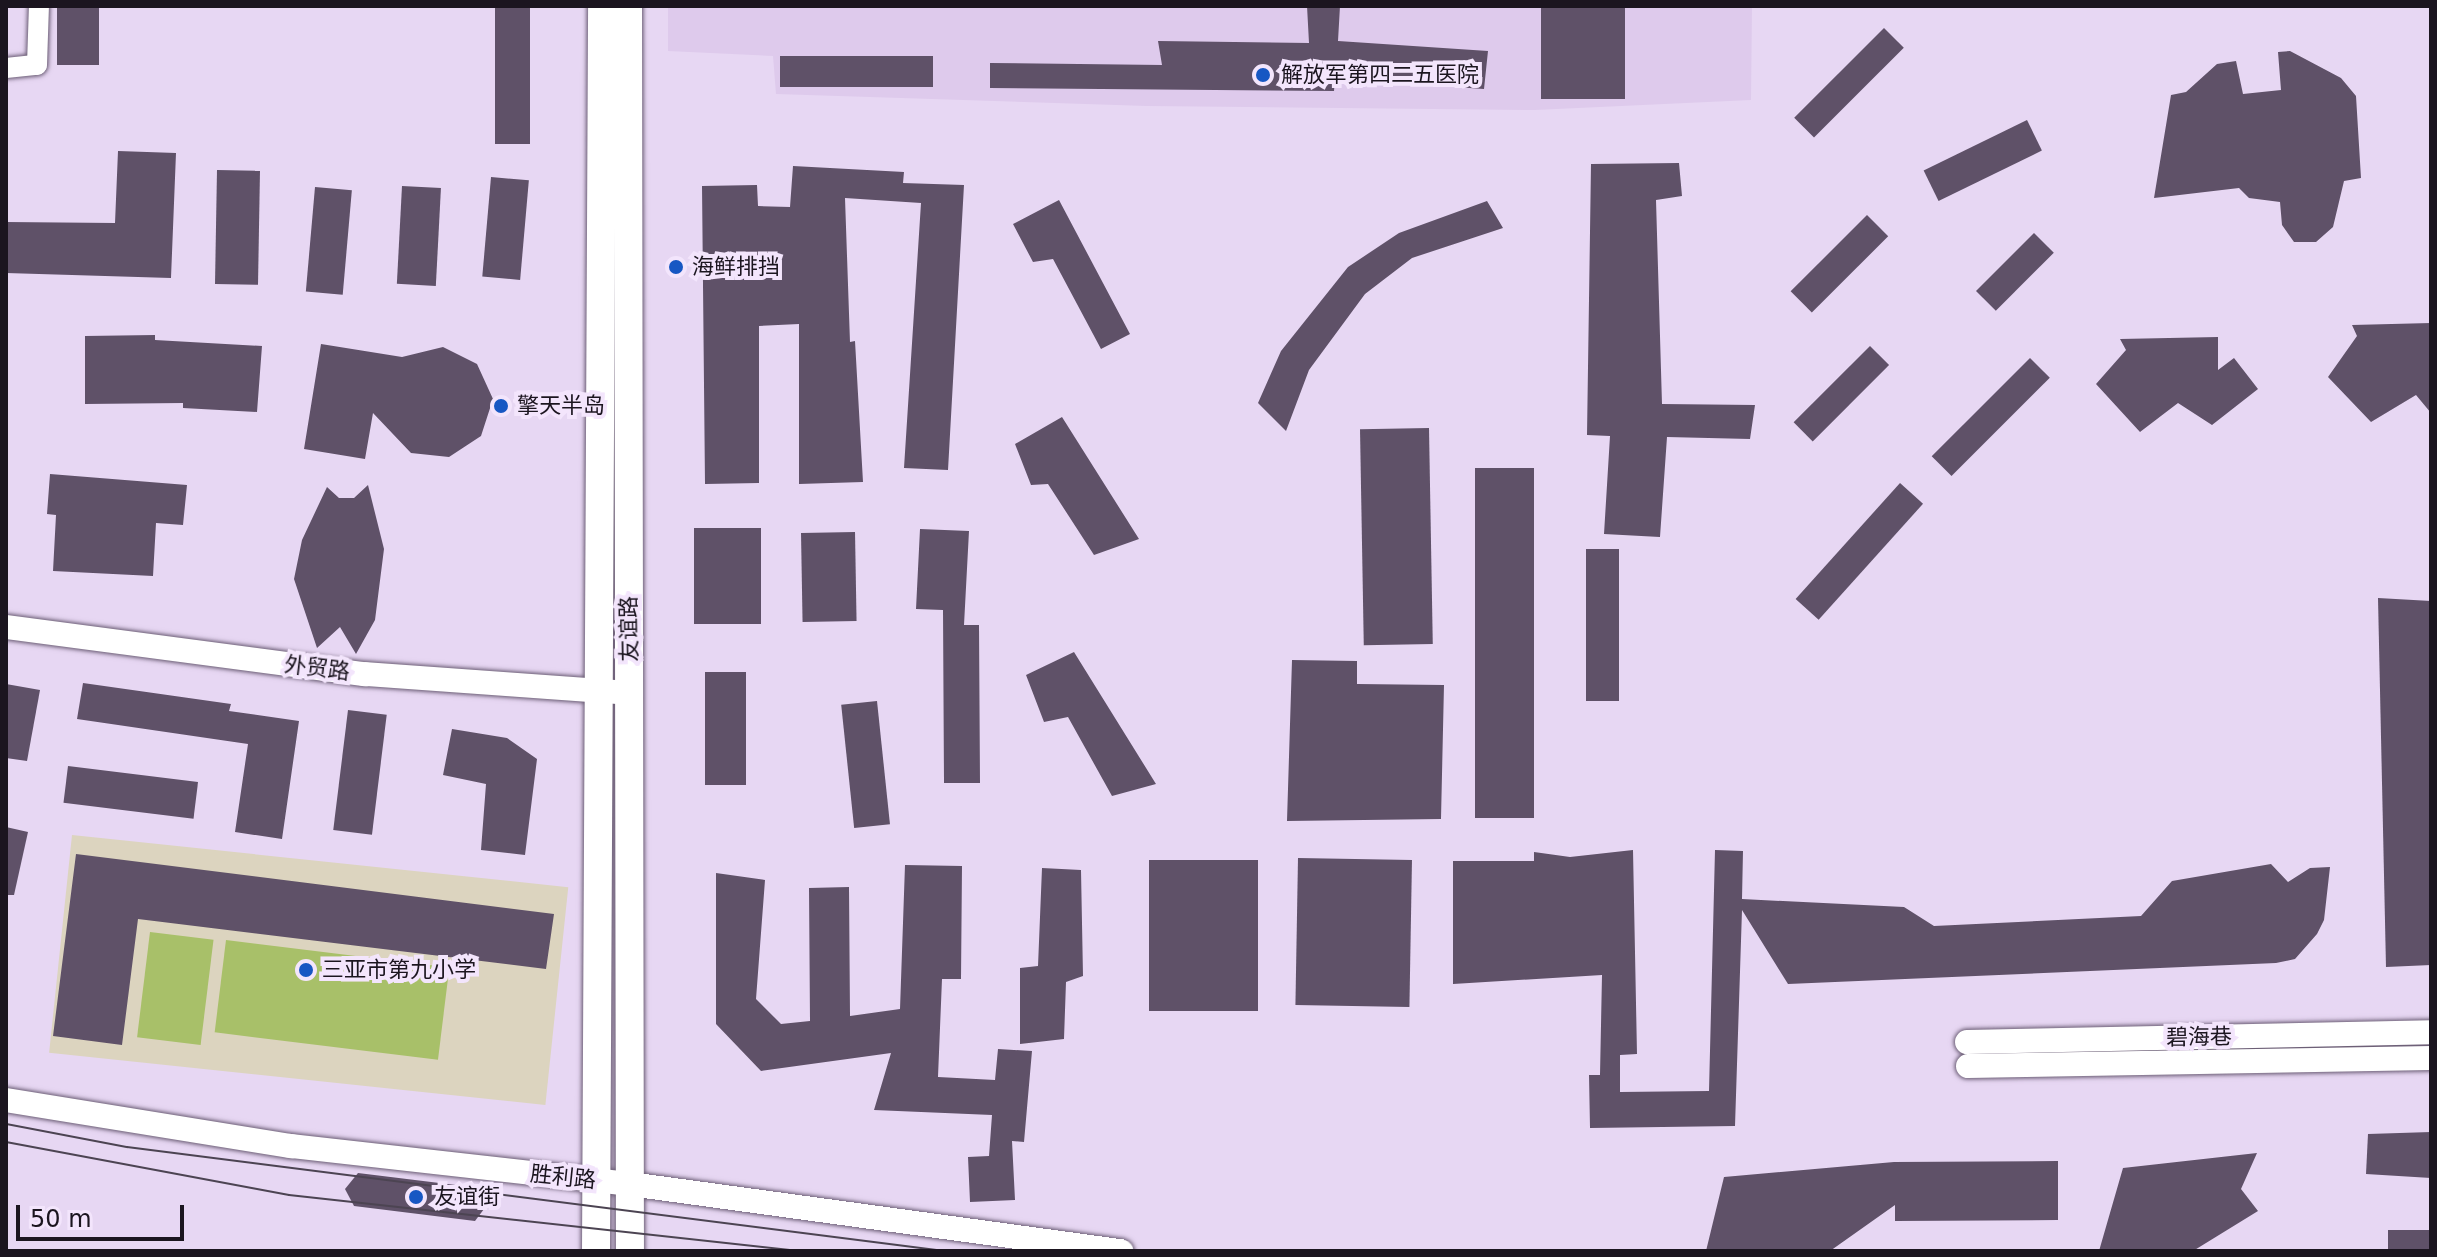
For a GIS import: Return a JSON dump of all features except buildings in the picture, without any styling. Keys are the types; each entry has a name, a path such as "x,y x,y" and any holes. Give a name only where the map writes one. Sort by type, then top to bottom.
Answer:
{"main road":[{"name":"友谊路","path":"602,6 630,1251"},
{"name":"友谊路","path":"596,1251 616,693 628,6"}],"street":[{"path":"6,68 37,65 39,6"},
{"name":"外贸路","path":"6,627 365,674 616,693"},
{"name":"碧海巷","path":"2431,1032 1967,1054 2431,1058"},
{"name":"胜利路","path":"6,1100 291,1146 630,1184 1121,1251"}],"shaded area":[{"name":"解放军第四二五医院","path":"668,6 1752,6 1751,100 1535,110 1147,106 776,94 773,56 668,51"},
{"name":"三亚市第九小学","path":"72,835 568,887 545,1105 49,1053"}],"green space":[{"path":"150,932 214,940 201,1045 137,1037"},
{"path":"226,940 449,967 438,1060 215,1032"}],"tram line":[{"path":"6,1124 127,1147 944,1251"},
{"path":"6,1142 289,1195 799,1251"}],"place":[{"name":"解放军第四二五医院","path":"1263,75"},
{"name":"海鲜排挡","path":"676,267"},
{"name":"擎天半岛","path":"501,406"},
{"name":"三亚市第九小学","path":"306,970"},
{"name":"友谊街","path":"416,1197"}]}
